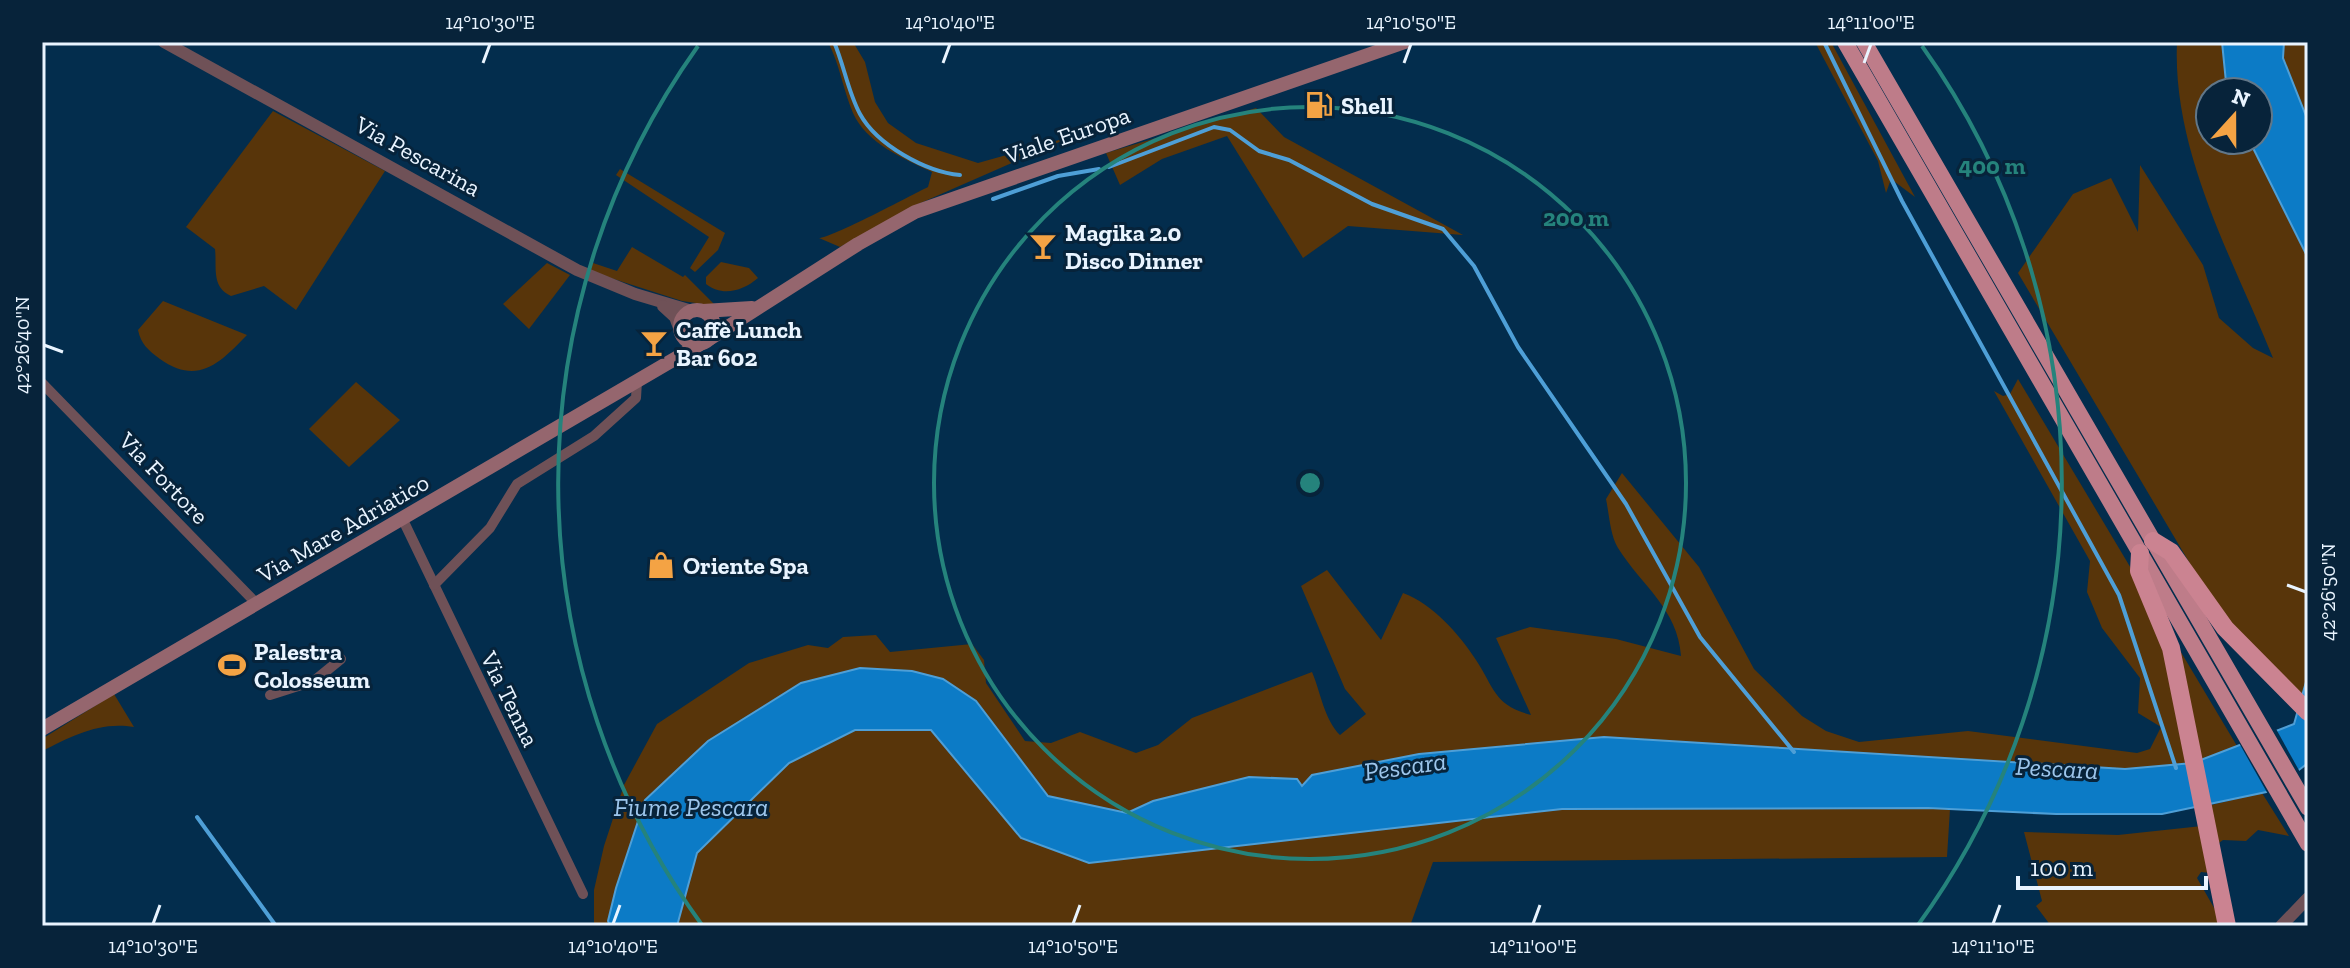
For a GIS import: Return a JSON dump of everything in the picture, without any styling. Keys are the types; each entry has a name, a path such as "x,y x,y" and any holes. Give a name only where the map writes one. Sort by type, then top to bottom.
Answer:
{"highway":[{"path":"1845,42 2147,547 2308,808"},
{"path":"1864,42 2147,547 2308,844"},
{"path":"2147,547 2171,552 2225,628 2308,712"},
{"path":"2147,547 2139,571 2171,648 2227,926"}],"main road":[{"name":"Viale Europa","path":"705,341 871,235 915,212 1405,42"},
{"name":"Viale Europa","path":"698,311 732,312 761,306"},
{"path":"666,364 675,353 683,318 698,311 713,321 705,341 690,342 681,332"},
{"name":"Via Mare Adriatico","path":"42,729 705,341"}],"street":[{"name":"Via Pescarina","path":"164,42 577,270 654,300 698,311"},
{"name":"Via Pescarina","path":"654,300 670,311 681,332"},
{"path":"434,585 480,540 517,484 606,426 636,398 637,381"},
{"name":"Via Fortore","path":"42,383 256,603"},
{"name":"Via Tenna","path":"403,520 583,894"},
{"path":"270,695 314,681 341,659"},
{"path":"2285,925 2308,898"}],"shaded area":[{"path":"828,42 853,42 865,62 875,102 888,123 916,143 978,163 1073,136 916,205 840,247 819,238 928,187 932,172 887,149 859,124"},
{"path":"1815,42 1831,42 1915,197 1891,179 1886,193 1878,161"},
{"path":"2177,42 2222,42 2225,76 2194,76 2194,156 2257,156 2308,258 2308,675 2303,699 2218,611 2018,273 2073,194 2111,178 2138,232 2140,165 2203,265 2219,318 2253,348 2273,358 2208,204 2184,124 2178,83"},
{"path":"2284,42 2308,42 2308,121 2283,58"},
{"path":"1256,108 1284,137 1463,235 1348,226 1303,258 1227,136 1162,159 1120,185 1106,153"},
{"path":"273,111 385,171 296,310 264,286 231,296 225,292 216,276 215,249 186,227"},
{"path":"620,169 725,233 718,250 695,272 690,268 709,237 616,175"},
{"path":"632,247 683,277 685,275 716,306 682,301 589,271 593,263 617,271"},
{"path":"721,262 749,268 758,278 732,291 712,288 706,284 706,277"},
{"path":"547,263 570,275 529,329 503,304"},
{"path":"163,301 247,335 208,368 186,371 174,367 149,350 138,330"},
{"path":"2018,379 2237,746 2193,763 2125,769 1604,737 1302,787 1153,801 1127,813 1048,796 860,668 801,683 708,741 645,800 616,888 608,920 610,926 594,926 594,890 604,846 624,785 657,724 749,663 808,645 828,648 843,637 876,635 890,652 972,644 984,660 986,683 1025,741 1051,743 1080,732 1136,753 1158,745 1192,718 1312,672 1326,714 1340,735 1366,714 1345,689 1301,586 1327,570 1381,640 1403,593 1425,604 1462,640 1502,701 1531,715 1496,638 1530,627 1616,639 1681,656 1673,624 1666,611 1627,561 1613,537 1606,499 1622,473 1699,567 1754,669 1802,716 1826,731 1859,742 1968,731 2137,753 2150,749 2161,727 2138,713 2140,678 2102,628 2087,592 2090,561 1994,391 2003,396 2010,394"},
{"path":"356,382 400,420 349,467 309,429"},
{"path":"114,694 134,727 98,728 42,751 42,739"},
{"path":"855,730 931,730 1021,838 1562,809 1928,808 1950,809 1947,857 1433,862 1410,926 677,926 696,853 789,763"},
{"path":"2262,793 2289,836 2258,830 2246,841 2223,840 2216,845 2207,806"},
{"path":"2202,826 2211,873 2201,872 2197,878 2217,913 2219,926 2051,926 2036,906 2042,901 2024,832 2118,835"}],"water":[{"path":"2222,42 2284,42 2283,58 2308,121 2308,258 2257,156 2274,156 2274,76 2225,76"},
{"name":"Fiume Pescara","path":"860,668 912,671 943,679 976,701 1048,796 1127,813 1153,801 1249,777 1297,779 1302,786 1312,775 1419,754 1604,737 2125,769 2193,763 2294,724 2308,675 2308,763 2271,791 2162,814 2056,814 1928,808 1562,809 1089,863 1021,838 931,730 855,730 789,763 697,853 677,926 610,926 608,921 616,888 645,800 708,741 801,683"}],"pier":[{"path":"2275,727 2301,774 2269,796 2238,741"}],"waterway":[{"path":"834,42 856,106 878,136 918,163 960,175"},
{"path":"1824,42 1902,201 2119,595 2176,768"},
{"path":"1109,167 1214,127 1230,130 1259,151 1289,160 1372,204 1443,229 1474,266 1518,347 1626,504 1700,637 1794,752"},
{"path":"993,199 1058,176 1099,169"},
{"path":"197,817 276,926"}],"place":[{"name":"Shell","path":"1319,105"},
{"name":"Magika 2.0 Disco Dinner","path":"1043,246"},
{"name":"Caffè Lunch Bar 602","path":"654,343"},
{"name":"Oriente Spa","path":"661,565"},
{"name":"Palestra Colosseum","path":"232,665"}],"water label":[{"name":"Pescara","path":"1405,766"},
{"name":"Pescara","path":"2057,768"}]}
